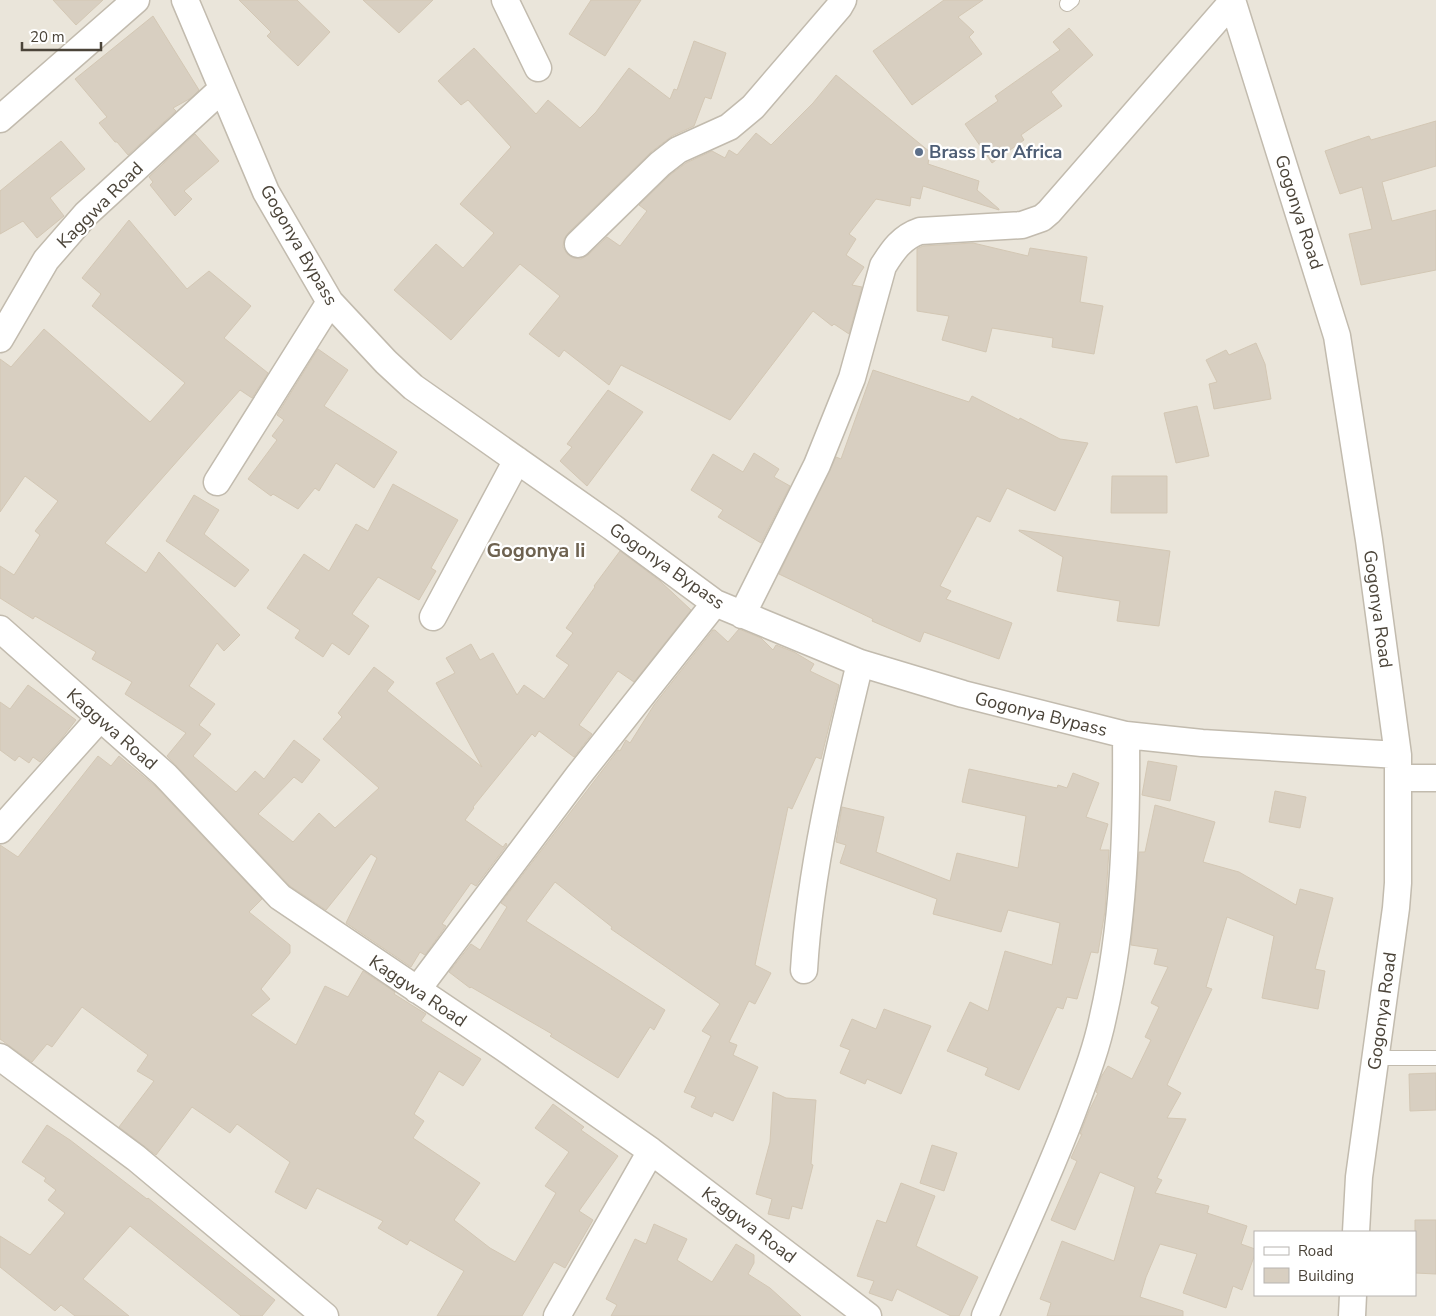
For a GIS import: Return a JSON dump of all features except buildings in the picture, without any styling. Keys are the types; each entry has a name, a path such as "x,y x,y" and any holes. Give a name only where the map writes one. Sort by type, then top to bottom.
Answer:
{"street":[{"path":"0,119 136,0"},
{"name":"Gogonya Bypass","path":"185,0 266,192 330,302 413,388 612,527 715,603 860,663 963,694 1126,735 1398,767 1436,778"},
{"path":"505,0 538,68"},
{"path":"578,244 660,164 678,150 729,127 753,107 843,0"},
{"path":"742,615 817,466 852,378 883,266 890,254 905,238 920,230 1022,225 1042,218 1232,1"},
{"name":"Gogonya Road","path":"1232,1 1337,336 1369,540 1398,767 1398,883 1396,908 1359,1177 1356,1231"},
{"name":"Kaggwa Road","path":"0,339 46,260 86,214 222,89"},
{"path":"217,482 330,302"},
{"path":"433,617 517,460"},
{"path":"416,990 572,784 715,603"},
{"name":"Kaggwa Road","path":"0,629 165,775 280,897 504,1048 651,1151 868,1316"},
{"path":"804,970 807,930 819,850 840,743 860,663"},
{"path":"0,830 100,718"},
{"path":"985,1316 1058,1153 1089,1066 1103,1019 1112,972 1123,884 1126,821 1126,735"},
{"path":"0,1057 136,1158 325,1316"},
{"path":"557,1316 651,1151"},
{"path":"1352,1296 1352,1316"}],"lane":[{"path":"1376,1058 1436,1058"}],"shaded area":[{"path":"0,0 1436,0 1436,1316 0,1316"}],"place":[{"name":"Brass For Africa","path":"919,152"}],"district":[{"name":"Gogonya Ii","path":"536,550"}]}
